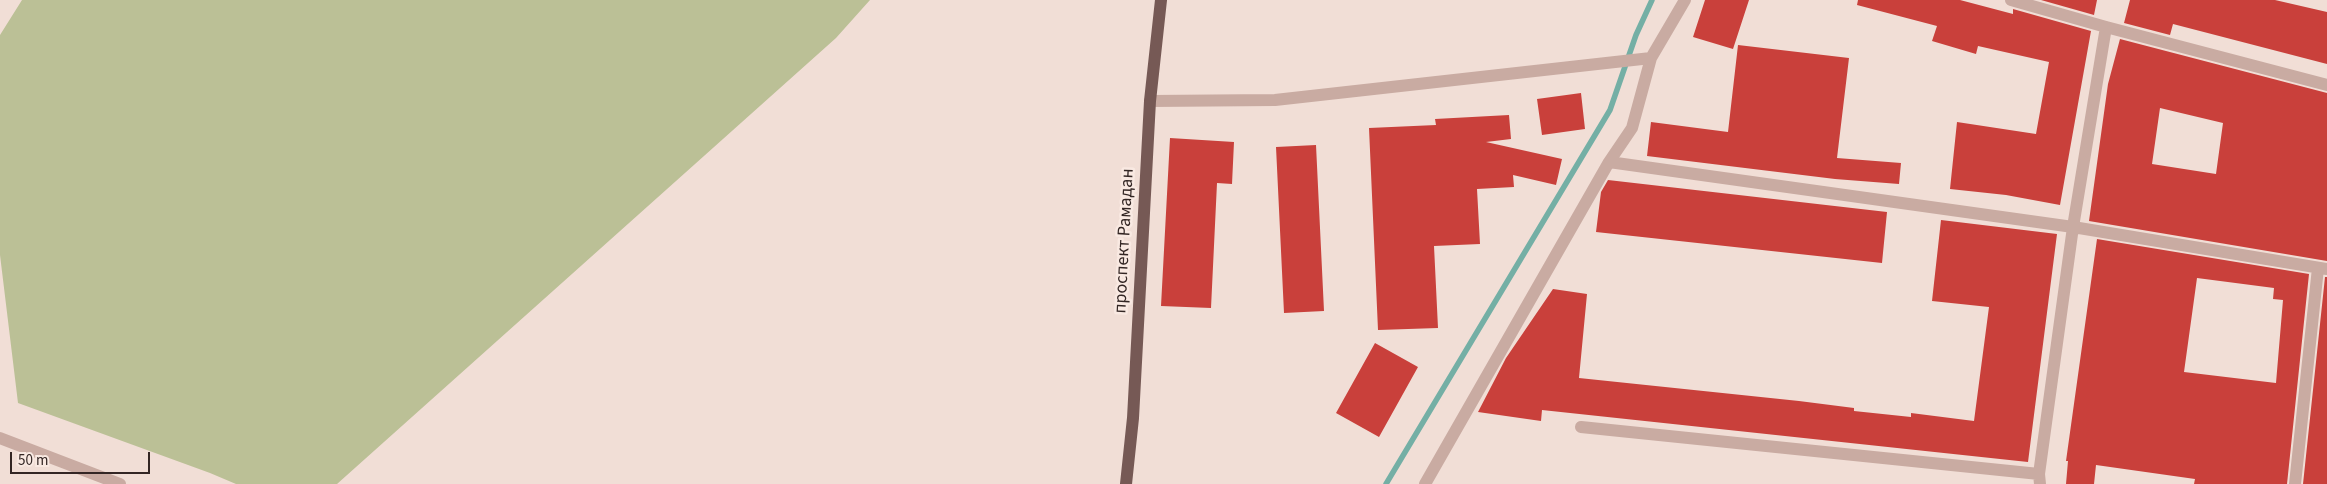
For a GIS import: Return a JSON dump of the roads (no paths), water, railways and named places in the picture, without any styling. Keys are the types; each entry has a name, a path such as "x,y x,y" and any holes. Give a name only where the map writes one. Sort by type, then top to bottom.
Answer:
{"main road":[{"name":"проспект Рамадан","path":"1126,484 1133,409 1150,101 1161,0"}],"street":[{"path":"1425,484 1609,162 1632,128 1651,58 1685,0"},
{"path":"2011,0 2327,85"},
{"path":"1581,427 2040,479 2073,226 2106,27"},
{"path":"1150,101 1275,100 1651,58"},
{"path":"1609,162 2073,226 2322,268 2295,484"},
{"path":"0,438 120,484"}],"waterway":[{"path":"1386,484 1610,110 1636,35 1652,0"}]}
